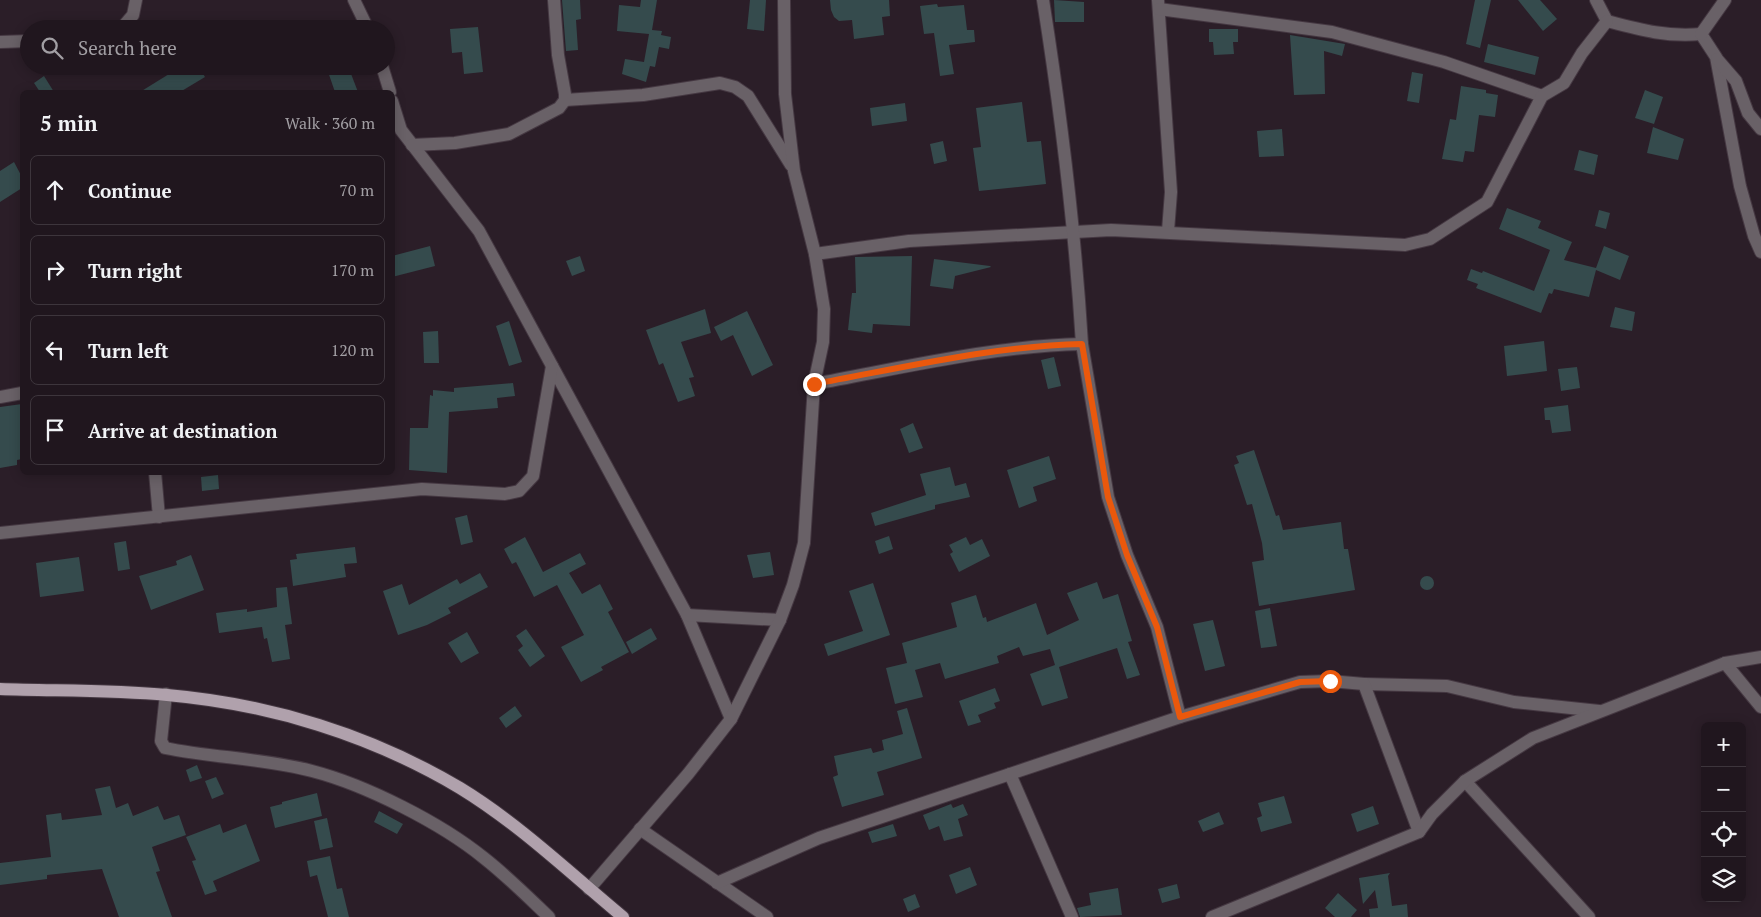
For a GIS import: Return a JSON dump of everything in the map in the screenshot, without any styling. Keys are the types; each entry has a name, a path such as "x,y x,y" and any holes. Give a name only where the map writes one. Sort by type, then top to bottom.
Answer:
{"main road":[{"path":"0,689 166,694 274,711 364,741 419,765 461,789 498,814 623,917"}],"street":[{"path":"129,20 133,15 136,0"},
{"path":"354,0 364,20"},
{"path":"412,145 455,143 509,134 559,108 564,100 554,0"},
{"path":"589,889 688,774 731,719 780,620 793,585 804,543 814,384 823,342 824,309 816,254 794,171 785,94 784,0"},
{"path":"1043,0 1061,129 1082,344 1108,497 1127,555 1157,627 1180,717"},
{"path":"1596,0 1607,21 1655,34 1679,36 1701,34 1725,0"},
{"path":"1168,231 1171,192 1158,5 1332,32 1444,62 1542,96"},
{"path":"816,254 909,241 1072,232 1168,231 1405,245 1430,239 1487,202 1542,96 1564,84 1582,53 1607,21"},
{"path":"1701,34 1716,57 1736,81 1748,113 1761,129"},
{"path":"0,42 20,41"},
{"path":"1716,57 1740,186 1754,236 1761,252"},
{"path":"385,75 389,90"},
{"path":"564,100 643,94 720,83 735,86 748,96 775,136 794,171"},
{"path":"395,111 401,130 479,231 687,614 731,719"},
{"path":"814,384 966,356 1056,345 1082,344"},
{"path":"0,533 422,489 505,494 519,491 533,476 552,366"},
{"path":"0,397 20,393"},
{"path":"156,475 159,516"},
{"path":"687,614 780,620"},
{"path":"1212,917 1419,832 1432,814 1465,781 1533,738 1725,663 1761,657"},
{"path":"1725,663 1761,707"},
{"path":"717,883 819,838 1180,717 1300,682 1330,681 1364,684 1447,686 1514,702 1600,711"},
{"path":"1364,684 1419,832"},
{"path":"166,694 161,741 165,748 271,762 312,771 348,783 423,818 454,836 485,858 549,917"},
{"path":"1010,774 1072,917"},
{"path":"1465,781 1589,917"},
{"path":"640,829 768,917"}],"building":[{"path":"562,0 580,0 581,19 576,20 578,50 566,51"},
{"path":"641,0 657,0 652,30 662,31 661,35 671,37 669,49 659,47 655,67 650,66 646,82 622,74 625,59 644,62 649,34 617,31 619,5 640,7"},
{"path":"750,0 766,0 764,31 747,29"},
{"path":"830,0 889,0 890,16 882,17 884,35 854,39 852,20 839,21 834,17"},
{"path":"1054,0 1084,2 1084,22 1055,22"},
{"path":"1475,0 1491,0 1480,48 1466,44"},
{"path":"1518,0 1540,0 1557,19 1543,31"},
{"path":"937,4 938,7 964,5 967,30 974,30 975,42 949,45 954,74 940,76 934,33 924,34 920,6"},
{"path":"478,27 483,72 464,74 462,52 452,53 450,29"},
{"path":"1209,29 1238,29 1238,42 1233,42 1234,54 1214,55 1213,42 1209,42"},
{"path":"1290,35 1345,44 1342,56 1324,51 1325,94 1294,95"},
{"path":"1488,44 1539,57 1535,75 1484,62"},
{"path":"1412,72 1423,74 1419,103 1407,101"},
{"path":"167,75 204,75 205,77 183,90 143,90"},
{"path":"329,75 351,75 357,90 334,90"},
{"path":"44,76 53,90 39,90 34,83"},
{"path":"1461,86 1486,90 1486,93 1498,95 1495,117 1479,115 1474,152 1465,151 1463,162 1442,159 1450,119 1456,120"},
{"path":"1645,90 1663,97 1654,124 1635,118"},
{"path":"1022,102 1027,142 1041,141 1046,184 979,191 973,148 981,147 976,108"},
{"path":"905,103 907,121 872,126 870,108"},
{"path":"1653,127 1684,139 1678,160 1647,153"},
{"path":"1282,129 1284,156 1259,157 1257,131"},
{"path":"943,141 947,161 934,164 930,144"},
{"path":"1579,150 1598,155 1594,175 1574,170"},
{"path":"14,162 20,173 20,189 0,202 0,171"},
{"path":"1507,208 1541,221 1538,228 1572,242 1564,260 1596,268 1604,246 1629,256 1620,280 1596,270 1589,297 1554,289 1552,294 1549,293 1541,313 1476,288 1478,284 1467,280 1471,269 1482,273 1483,271 1534,291 1550,250 1499,229"},
{"path":"1599,210 1610,213 1606,229 1595,226"},
{"path":"430,246 435,266 395,276 395,255"},
{"path":"580,256 585,271 572,276 566,261"},
{"path":"912,256 910,326 873,324 872,333 848,330 852,293 856,293 855,257"},
{"path":"934,259 991,267 955,276 953,289 930,286"},
{"path":"1615,307 1635,312 1632,331 1610,327"},
{"path":"705,309 711,333 681,342 694,377 689,378 695,396 678,402 663,363 659,365 646,330"},
{"path":"747,311 773,365 752,376 733,335 721,341 714,327"},
{"path":"509,321 522,362 509,366 496,326"},
{"path":"438,331 439,363 424,363 423,332"},
{"path":"1544,341 1547,371 1507,376 1504,346"},
{"path":"1054,357 1061,386 1048,389 1041,360"},
{"path":"1577,367 1580,388 1561,391 1558,369"},
{"path":"513,383 515,396 497,398 498,408 449,412 447,473 409,470 410,428 428,428 430,395 433,396 433,390 454,392 454,388"},
{"path":"20,404 20,459 17,460 17,465 0,468 0,407"},
{"path":"1568,405 1571,431 1552,433 1550,420 1545,420 1544,408"},
{"path":"913,423 923,448 909,453 900,429"},
{"path":"1254,450 1276,516 1279,515 1283,530 1341,522 1344,549 1348,549 1355,590 1259,606 1252,562 1264,560 1262,543 1252,504 1247,505 1234,465 1239,463 1236,456"},
{"path":"1049,456 1056,479 1033,487 1037,501 1019,508 1007,470"},
{"path":"950,467 955,486 966,483 970,497 935,505 935,509 875,526 871,513 926,495 920,474"},
{"path":"218,475 219,489 202,491 201,477"},
{"path":"467,515 473,542 461,545 455,518"},
{"path":"889,536 893,549 879,554 875,541"},
{"path":"525,537 543,572 580,553 586,564 569,573 582,594 600,584 613,609 608,612 629,652 601,667 603,670 581,682 561,647 584,635 557,585 534,597 516,562 512,564 504,549"},
{"path":"966,537 970,545 982,539 990,556 959,572 950,554 953,552 949,545"},
{"path":"126,541 130,569 118,571 114,543"},
{"path":"355,547 357,563 344,564 346,577 293,586 290,560 297,559 296,554"},
{"path":"770,552 774,575 753,578 747,555"},
{"path":"191,555 204,590 151,610 139,576 177,565 176,561"},
{"path":"79,557 84,591 40,597 36,563"},
{"path":"480,573 488,587 448,608 451,613 427,625 398,635 383,591 402,584 409,605 457,579 460,584"},
{"path":"1427,576 1432,578 1434,583 1432,588 1427,590 1422,588 1420,583 1422,578"},
{"path":"1097,582 1103,599 1118,594 1132,641 1128,642 1140,675 1127,679 1117,648 1059,667 1068,698 1042,706 1030,674 1055,665 1050,649 1023,656 1019,647 997,656 999,663 945,679 940,663 915,670 923,697 895,704 886,668 907,663 902,643 957,627 951,603 976,595 983,618 986,617 987,622 1036,603 1047,635 1079,620 1067,593"},
{"path":"873,583 890,635 828,656 824,644 863,631 849,591"},
{"path":"287,587 292,624 285,625 290,659 272,662 267,638 264,639 262,627 219,633 216,613 247,609 247,612 277,607 276,588"},
{"path":"1270,608 1277,646 1261,648 1255,611"},
{"path":"1213,620 1225,666 1205,671 1193,624"},
{"path":"651,628 657,639 632,654 626,642"},
{"path":"526,629 545,656 530,667 518,650 523,646 516,636"},
{"path":"467,632 479,653 461,663 448,643"},
{"path":"995,688 1000,701 994,703 996,708 978,715 981,722 968,726 959,701"},
{"path":"515,706 522,716 506,728 499,718"},
{"path":"907,708 922,758 877,772 884,795 842,807 833,777 838,775 834,756 871,748 873,753 884,750 882,740 903,734 897,711"},
{"path":"197,765 202,778 190,782 186,770"},
{"path":"216,777 224,794 212,799 205,781"},
{"path":"110,786 116,808 128,803 133,816 158,806 164,820 179,815 186,835 152,847 160,871 156,872 172,917 119,917 102,869 47,875 47,879 0,885 0,863 51,857 46,815 61,813 62,820 102,815 95,789"},
{"path":"317,793 322,816 275,828 270,807"},
{"path":"1284,796 1292,823 1261,832 1257,818 1262,816 1258,803"},
{"path":"951,804 953,808 963,804 968,815 958,819 963,836 944,841 939,826 929,830 923,815"},
{"path":"1373,806 1379,824 1357,832 1351,814"},
{"path":"379,811 403,824 397,834 374,822"},
{"path":"1219,812 1224,824 1203,832 1198,821"},
{"path":"327,818 333,847 320,850 314,821"},
{"path":"220,824 223,833 246,824 260,861 213,881 217,891 205,895 192,861 196,860 186,837"},
{"path":"893,824 897,836 872,843 868,832"},
{"path":"330,856 337,889 342,888 349,917 328,917 317,875 310,877 307,861"},
{"path":"970,867 977,885 956,894 949,875"},
{"path":"1390,873 1388,876 1392,906 1407,904 1408,917 1370,917 1369,909 1378,908 1375,890 1363,904 1359,878"},
{"path":"1177,884 1180,898 1162,903 1158,889"},
{"path":"1118,888 1122,915 1080,917 1077,908 1091,905 1089,893"},
{"path":"1338,893 1357,910 1351,917 1335,917 1325,908"},
{"path":"915,894 920,907 908,912 903,899"}],"route":[{"path":"814,384 966,356 1056,345 1082,344 1108,497 1127,555 1157,627 1180,717 1300,682 1330,681"}]}
